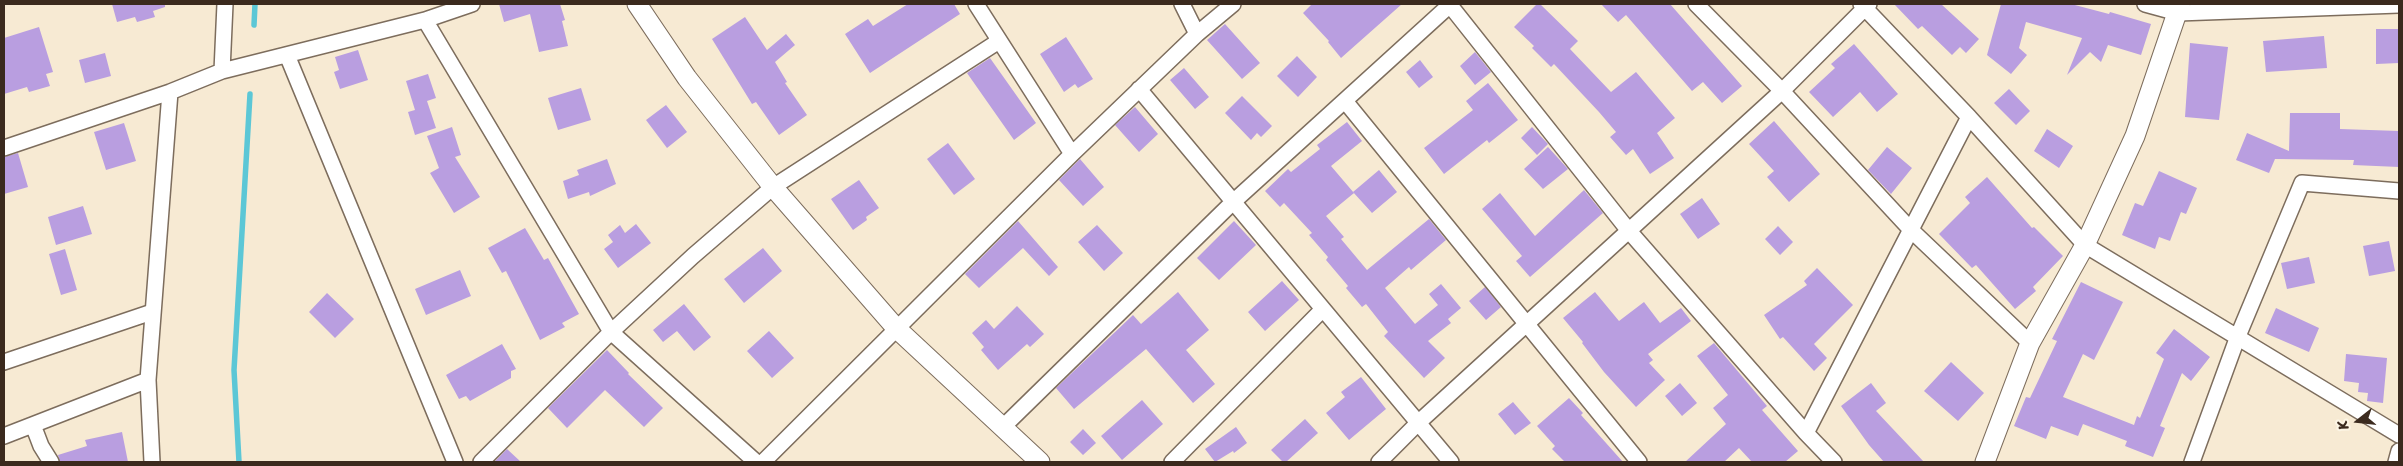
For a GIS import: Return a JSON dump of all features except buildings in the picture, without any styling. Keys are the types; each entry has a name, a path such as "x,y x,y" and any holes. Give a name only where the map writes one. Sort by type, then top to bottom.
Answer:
{"street":[{"path":"222,71 225,4"},
{"path":"4,148 170,92 222,71 425,20 472,4"},
{"path":"637,4 687,78 773,187 896,328 1040,462"},
{"path":"976,4 1072,154"},
{"path":"1182,4 1197,34"},
{"path":"763,462 1072,154 1197,34 1234,4"},
{"path":"1002,428 1232,203 1450,4 1629,231 1806,433 1834,462"},
{"path":"1696,4 1782,91 1911,230 2030,343"},
{"path":"2145,4 2179,9 2399,5"},
{"path":"1379,462 1419,422 1782,91 1865,5 1970,117 2085,245 2399,435"},
{"path":"1985,462 2030,343 2085,245 2135,136 2179,9"},
{"path":"425,20 611,332 756,462"},
{"path":"481,462 611,332 773,187 999,41"},
{"path":"287,54 456,462"},
{"path":"1139,90 1451,462"},
{"path":"152,462 148,380 170,92"},
{"path":"1345,101 1639,462"},
{"path":"1806,433 1970,117"},
{"path":"2192,462 2238,336 2302,183 2399,191"},
{"path":"1172,462 1323,309"},
{"path":"4,362 152,312"},
{"path":"4,436 148,380"},
{"path":"33,425 41,446 51,462"},
{"path":"2396,462 2399,451"}],"waterway":[{"path":"254,25 255,4"},
{"path":"239,462 234,370 250,94"}]}
